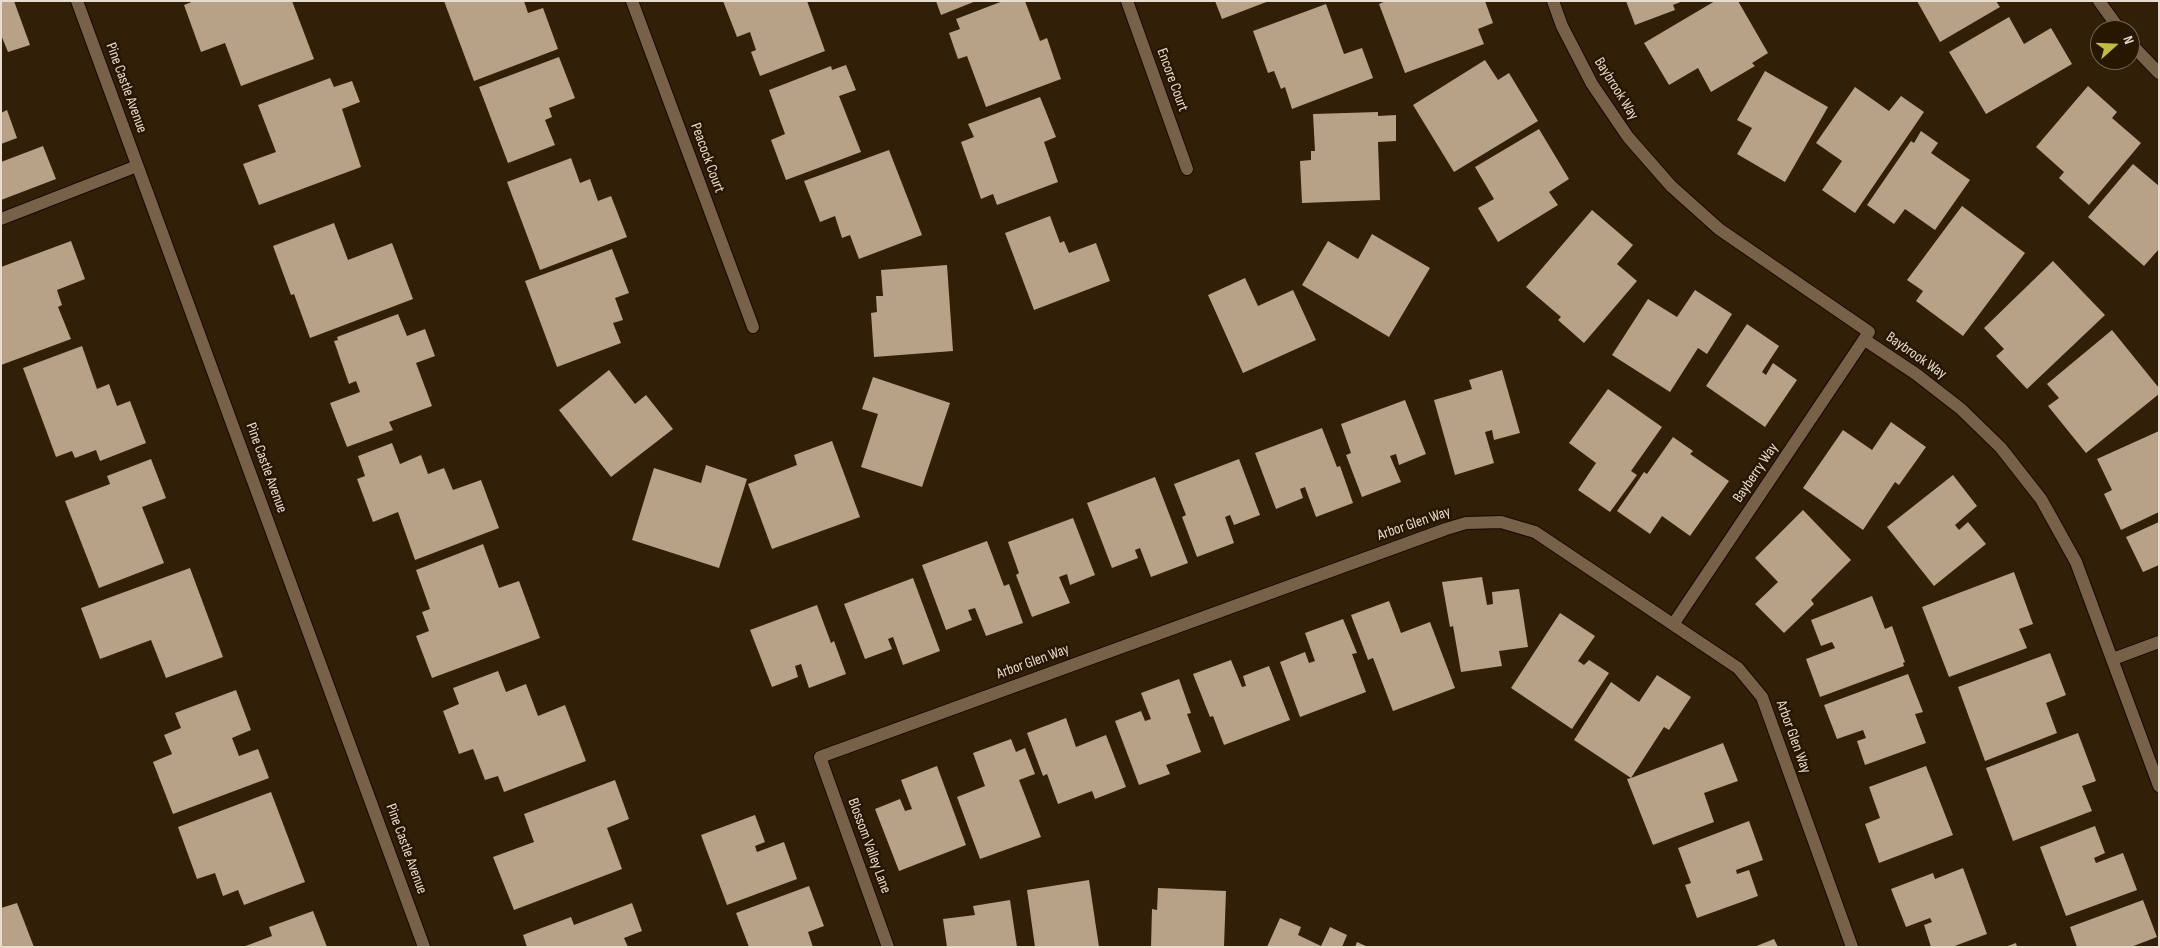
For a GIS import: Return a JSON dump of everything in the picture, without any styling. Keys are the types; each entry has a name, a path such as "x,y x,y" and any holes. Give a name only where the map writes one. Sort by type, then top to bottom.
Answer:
{"street":[{"name":"Pine Castle Avenue","path":"77,1 424,947"},
{"name":"Peacock Court","path":"632,1 752,327"},
{"name":"Encore Court","path":"1127,1 1187,169"},
{"name":"Baybrook Way","path":"1553,1 1562,26 1592,84 1628,138 1671,186 1719,229 1870,332 1865,340 1916,374 1961,409 2001,448 2041,499 2076,562 2159,786"},
{"path":"2099,1 2113,20"},
{"path":"2140,53 2159,73"},
{"path":"1,218 137,166"},
{"name":"Bayberry Way","path":"1674,624 1865,340"},
{"name":"Arbor Glen Way","path":"820,757 1427,536 1466,523 1501,522 1535,532 1674,624 1738,668 1762,697 1852,947"},
{"path":"2113,659 2159,642"},
{"name":"Blossom Valley Lane","path":"820,757 888,947"}],"building":[{"path":"1,1 14,1 30,45 8,52 1,35"},
{"path":"194,1 292,1 314,59 241,86 225,43 201,52 184,5"},
{"path":"444,1 524,1 528,13 543,8 558,49 474,81"},
{"path":"723,1 807,1 825,51 760,76 751,52 756,50 750,32 737,37"},
{"path":"936,1 976,1 941,15"},
{"path":"1003,1 1025,1 1040,41 1047,38 1061,79 986,107 967,56 958,59 949,33 960,29 956,19"},
{"path":"1215,1 1269,1 1222,19"},
{"path":"1386,1 1485,1 1493,23 1478,29 1484,44 1405,73 1379,4"},
{"path":"1626,1 1683,1 1673,5 1675,10 1635,25"},
{"path":"1715,1 1738,1 1768,53 1752,63 1755,66 1711,92 1698,68 1669,85 1644,43"},
{"path":"1917,1 1996,1 2000,7 1940,42"},
{"path":"1326,4 1344,54 1362,48 1373,78 1292,109 1285,87 1281,89 1274,71 1268,73 1253,31"},
{"path":"2009,17 2024,44 2051,28 2072,64 1986,114 1949,52"},
{"path":"559,57 575,98 549,108 552,117 545,120 555,145 508,163 479,87"},
{"path":"1485,60 1498,80 1509,73 1538,121 1454,172 1413,105"},
{"path":"846,65 856,90 839,96 861,152 786,180 771,140 785,134 769,90 831,66 832,70"},
{"path":"1765,71 1828,107 1785,182 1737,154 1752,128 1737,120"},
{"path":"330,78 334,87 352,81 360,102 342,109 361,167 259,205 243,164 276,152 258,105"},
{"path":"2088,86 2117,112 2112,118 2141,143 2089,205 2059,178 2064,172 2036,147"},
{"path":"1855,87 1889,111 1901,96 1924,112 1855,213 1822,190 1842,161 1816,143"},
{"path":"1040,97 1056,137 1044,142 1058,182 997,205 993,194 981,199 961,142 974,137 968,124"},
{"path":"7,110 17,138 1,144 1,113"},
{"path":"1378,112 1378,116 1396,115 1396,141 1378,142 1380,200 1302,203 1300,161 1311,160 1311,151 1315,151 1313,114"},
{"path":"1539,129 1569,179 1549,192 1558,205 1498,242 1478,208 1494,199 1475,167"},
{"path":"1921,131 1938,143 1931,153 1970,180 1935,230 1905,209 1894,224 1867,205 1911,141 1914,143"},
{"path":"43,146 56,179 1,200 1,162"},
{"path":"889,150 922,235 859,259 850,235 842,238 835,216 820,222 804,181"},
{"path":"571,158 580,183 590,179 598,201 611,196 627,237 540,270 507,182"},
{"path":"2133,164 2159,186 2159,249 2144,266 2088,217"},
{"path":"1962,206 2025,253 1963,336 1916,301 1923,291 1907,280"},
{"path":"1592,210 1633,245 1617,264 1637,281 1584,343 1558,320 1561,317 1526,287"},
{"path":"1050,216 1060,243 1064,241 1069,253 1096,243 1110,281 1034,310 1005,233"},
{"path":"334,223 348,260 392,243 413,299 310,338 294,294 291,295 273,246"},
{"path":"1372,234 1430,268 1389,337 1302,285 1328,241 1358,259"},
{"path":"71,241 85,279 57,290 62,305 58,307 71,339 1,365 1,267"},
{"path":"612,249 629,293 615,298 623,320 613,323 621,343 557,367 525,281"},
{"path":"2053,261 2105,315 2027,389 1996,356 2004,349 1984,328"},
{"path":"947,265 953,351 874,357 871,313 877,312 876,296 883,296 881,270"},
{"path":"1245,278 1258,306 1293,290 1316,340 1243,373 1208,295"},
{"path":"1695,290 1732,314 1707,354 1698,348 1670,392 1612,355 1648,299 1677,317"},
{"path":"398,314 407,336 425,329 435,356 416,363 432,406 389,422 393,430 347,447 330,403 360,392 356,381 349,384 334,341 338,340 337,337"},
{"path":"1747,324 1779,346 1762,372 1766,375 1773,363 1797,380 1765,427 1706,386"},
{"path":"2112,330 2159,388 2159,394 2086,453 2048,406 2059,398 2047,384"},
{"path":"82,346 97,389 109,384 117,406 130,401 146,443 100,461 96,450 75,458 72,451 56,457 23,368"},
{"path":"609,370 635,404 646,395 673,429 611,477 559,410"},
{"path":"1502,370 1520,433 1494,440 1492,430 1485,432 1494,463 1455,475 1434,400 1472,389 1469,380"},
{"path":"873,377 950,403 922,487 861,467 878,414 862,409"},
{"path":"1608,389 1662,427 1631,471 1637,475 1610,512 1578,490 1596,463 1569,443"},
{"path":"1405,400 1426,454 1399,465 1396,454 1390,456 1401,482 1362,497 1346,455 1351,453 1341,424"},
{"path":"1891,422 1926,447 1899,485 1895,482 1863,530 1803,488 1843,430 1872,450"},
{"path":"1322,428 1337,467 1340,466 1353,503 1316,517 1305,487 1300,489 1303,498 1276,509 1255,453"},
{"path":"2159,431 2159,512 2121,530 2104,494 2112,490 2097,459"},
{"path":"1673,437 1693,451 1690,454 1729,481 1690,536 1662,516 1650,534 1617,511 1644,472 1647,474"},
{"path":"832,441 860,517 772,549 748,484 797,465 794,455"},
{"path":"392,443 400,464 421,455 428,474 444,468 453,490 481,480 499,528 415,560 398,512 373,522 357,479 365,476 358,456"},
{"path":"151,459 166,498 142,507 164,563 99,588 65,501 110,484 107,476"},
{"path":"1239,459 1260,515 1234,525 1230,515 1225,517 1234,543 1197,557 1182,517 1186,515 1174,484"},
{"path":"706,465 747,479 719,568 632,540 654,468 701,483"},
{"path":"1953,475 1977,506 1955,525 1959,530 1968,522 1986,544 1934,586 1887,527"},
{"path":"1155,477 1188,563 1151,577 1140,548 1135,550 1138,558 1112,568 1087,503"},
{"path":"1803,510 1851,560 1811,600 1814,604 1784,633 1755,604 1778,582 1755,558"},
{"path":"1073,518 1095,575 1070,585 1067,574 1059,577 1070,603 1032,617 1016,575 1019,573 1008,542"},
{"path":"2159,522 2159,565 2143,572 2126,537"},
{"path":"987,541 1004,586 1009,584 1023,623 986,636 975,608 968,610 972,620 946,630 922,565"},
{"path":"483,544 499,588 519,581 540,638 432,678 416,636 429,631 422,612 430,609 416,570"},
{"path":"190,568 223,657 166,678 151,640 100,659 81,608"},
{"path":"2014,572 2033,624 2019,629 2027,648 1949,677 1922,607"},
{"path":"1482,577 1487,605 1493,604 1492,592 1519,589 1528,647 1499,651 1502,666 1461,672 1453,626 1450,627 1442,582"},
{"path":"913,578 940,651 903,665 893,637 888,639 892,649 865,659 844,604"},
{"path":"1872,596 1885,629 1892,626 1905,662 1903,663 1904,666 1820,697 1806,659 1835,648 1832,642 1821,646 1811,620"},
{"path":"1389,601 1401,633 1430,622 1455,688 1393,711 1373,658 1368,660 1351,615"},
{"path":"817,605 831,643 834,641 846,674 809,688 801,664 795,666 798,677 772,687 750,630"},
{"path":"1560,613 1595,636 1578,661 1584,665 1589,660 1609,673 1572,729 1511,688"},
{"path":"1343,619 1357,653 1352,654 1366,692 1300,717 1280,662 1305,652 1309,663 1315,661 1305,633"},
{"path":"2050,653 2066,695 2046,703 2057,733 1985,761 1958,687"},
{"path":"1231,660 1242,687 1246,686 1243,676 1269,666 1290,720 1224,745 1213,716 1210,717 1193,674"},
{"path":"498,671 506,692 526,684 538,716 565,705 586,761 504,792 498,776 485,780 473,749 459,754 443,711 459,704 453,688"},
{"path":"1908,674 1923,712 1915,714 1926,743 1865,765 1857,741 1866,738 1863,730 1837,739 1824,705"},
{"path":"1657,675 1691,697 1669,730 1664,727 1631,778 1574,740 1611,682 1639,702"},
{"path":"1179,679 1191,713 1187,714 1201,752 1166,765 1170,774 1139,785 1115,721 1141,711 1145,721 1151,719 1141,693"},
{"path":"236,690 251,730 232,738 239,756 258,749 269,778 173,814 153,762 172,754 164,735 181,728 175,713"},
{"path":"1066,718 1076,747 1106,735 1126,787 1095,799 1092,791 1058,804 1047,774 1043,776 1027,733"},
{"path":"2078,733 2096,781 2082,786 2092,811 2013,841 1986,768"},
{"path":"1011,739 1016,752 1025,748 1035,774 1019,780 1041,837 980,859 957,797 985,786 973,753"},
{"path":"1723,743 1738,781 1704,793 1714,822 1653,845 1627,779"},
{"path":"937,766 966,845 899,871 875,809 900,799 905,811 912,809 901,780"},
{"path":"1926,766 1953,835 1879,863 1865,824 1880,818 1869,787"},
{"path":"615,780 629,819 607,828 622,869 514,910 493,857 534,842 524,814"},
{"path":"271,792 305,882 244,905 238,890 223,896 215,873 197,879 178,827"},
{"path":"755,815 765,842 755,846 757,852 784,842 797,879 727,905 701,835"},
{"path":"1749,821 1763,860 1736,870 1737,874 1749,870 1758,896 1697,918 1685,885 1691,883 1678,848"},
{"path":"2095,826 2105,853 2094,858 2096,863 2123,853 2137,890 2066,916 2040,847"},
{"path":"1963,868 1987,934 1952,947 1931,947 1924,925 1932,922 1930,918 1906,927 1891,889 1933,873 1935,879"},
{"path":"1089,880 1099,947 1035,947 1027,890"},
{"path":"809,886 824,926 808,932 813,947 749,947 736,913"},
{"path":"1158,888 1226,891 1224,947 1151,947 1152,909 1157,910"},
{"path":"1010,900 1017,947 947,947 943,919 975,915 973,906"},
{"path":"2143,900 2157,937 2131,947 2077,947 2070,927"},
{"path":"17,903 34,947 1,947 1,908"},
{"path":"632,903 642,931 624,938 628,947 527,947 523,935 571,917 574,925"},
{"path":"313,911 327,947 243,947 272,936 269,927"},
{"path":"1280,918 1301,927 1298,935 1321,946 1330,927 1347,935 1342,947 1267,947"},
{"path":"1774,939 1778,947 1754,947"},
{"path":"1357,942 1368,947 1355,947"},
{"path":"2016,943 2017,947 2005,947"}]}
